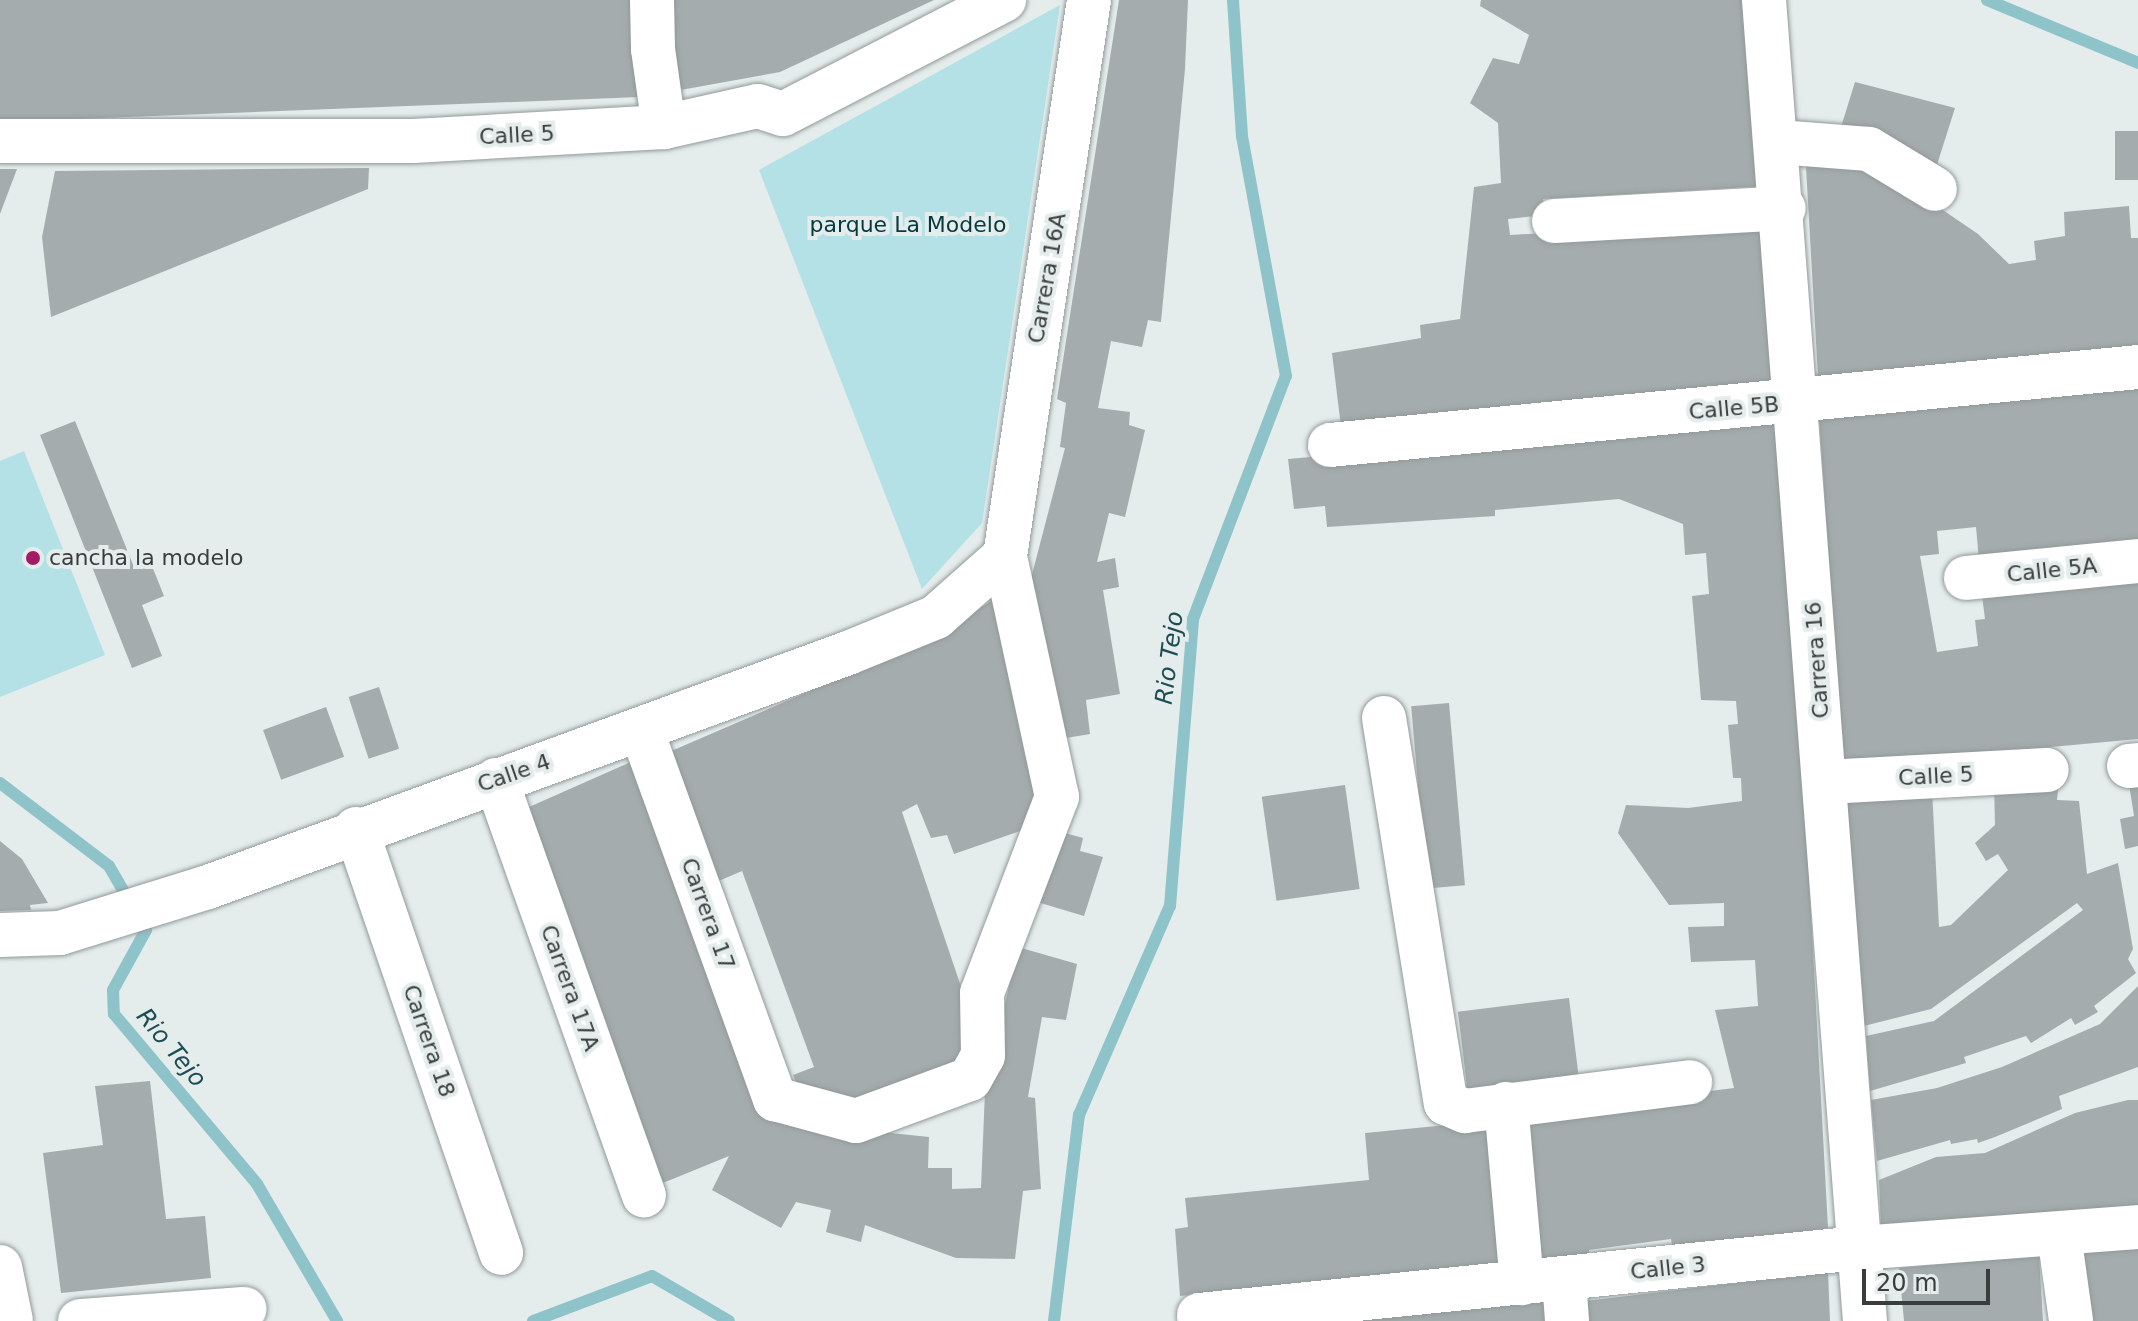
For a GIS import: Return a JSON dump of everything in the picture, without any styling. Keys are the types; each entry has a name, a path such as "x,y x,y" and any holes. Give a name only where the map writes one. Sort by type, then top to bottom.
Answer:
{"street":[{"path":"652,0 653,49 664,127"},
{"name":"Calle 5","path":"0,141 413,141 664,127 758,106 783,114 1004,0"},
{"name":"Carrera 16A","path":"1005,556 1089,0"},
{"name":"Carrera 16","path":"1764,0 1784,208 1865,1321"},
{"path":"1778,142 1869,149 1935,189"},
{"path":"1554,221 1784,208"},
{"name":"Calle 5B","path":"1330,445 2138,367"},
{"name":"Calle 4","path":"0,935 60,933 208,887 356,829 641,729 936,617 1005,556"},
{"name":"Carrera 17","path":"641,729 775,1099 856,1121 970,1079 983,1056 982,993 1057,797 1005,556"},
{"name":"Calle 5A","path":"1966,578 2138,561"},
{"path":"1384,718 1442,1090 1454,1109 1690,1082"},
{"name":"Calle 5","path":"1826,782 2047,770"},
{"name":"Carrera 17A","path":"496,780 644,1195"},
{"name":"Carrera 18","path":"356,829 501,1253"},
{"path":"1506,1104 1551,1294"},
{"name":"Calle 3","path":"1199,1315 1551,1294 1859,1248 2138,1227"},
{"path":"2059,1234 2071,1321"},
{"path":"0,1267 11,1321"},
{"path":"80,1321 173,1317 245,1309"}],"green space":[{"name":"parque La Modelo","path":"1060,5 982,523 922,589 759,170"},
{"name":"cancha la modelo","path":"24,451 105,655 0,697 0,461"}],"building":[{"path":"0,0 636,0 640,97 0,122"},
{"path":"670,0 934,0 780,72 675,91"},
{"path":"1119,0 1188,0 1185,69 1161,322 1148,320 1142,347 1111,341 1098,408 1130,412 1129,425 1145,430 1125,517 1109,513 1097,562 1115,558 1119,587 1103,590 1120,694 1086,700 1090,734 1060,739 1028,590 1065,448 1060,447 1066,403 1057,399"},
{"path":"1481,0 1748,0 1766,186 1543,199 1544,215 1508,219 1510,235 1770,219 1783,383 1341,427 1332,353 1421,338 1420,325 1460,319 1474,187 1501,183 1498,123 1470,103 1493,58 1519,64 1529,35 1480,6"},
{"path":"1855,82 1955,108 1935,171 1841,127"},
{"path":"2115,131 2138,131 2138,180 2115,180"},
{"path":"1814,159 1868,159 1978,234 2009,264 2036,260 2034,241 2065,236 2064,212 2129,206 2131,238 2138,238 2138,350 1818,377 1806,167"},
{"path":"369,168 368,189 51,317 42,237 55,171"},
{"path":"0,169 17,169 0,214"},
{"path":"2138,377 2138,544 1979,560 1976,527 1937,531 1939,554 1920,556 1937,652 1978,646 1975,620 1985,619 1981,588 2138,575 2138,739 1843,766 1819,416"},
{"path":"1784,415 1828,1228 1693,1248 1692,1243 1672,1245 1671,1239 1589,1250 1589,1259 1540,1262 1527,1114 1734,1088 1715,1010 1758,1006 1755,960 1691,962 1688,927 1724,926 1724,903 1669,905 1618,833 1626,805 1688,808 1742,801 1741,778 1733,778 1728,725 1738,724 1736,701 1701,700 1692,596 1709,594 1706,553 1685,555 1683,524 1619,499 1495,510 1495,516 1327,527 1325,506 1294,509 1288,459"},
{"path":"75,421 134,567 150,561 164,596 142,605 162,656 132,668 40,435"},
{"path":"997,597 1045,793 1026,829 954,854 947,835 931,838 917,804 902,812 974,1025 969,1064 850,1107 802,1096 793,1075 814,1067 742,871 714,883 669,752 937,636"},
{"path":"379,687 399,749 369,759 349,697"},
{"path":"1449,703 1465,885 1427,889 1411,706"},
{"path":"326,707 344,757 281,780 263,730"},
{"path":"633,761 787,1122 929,1137 928,1168 952,1168 952,1189 981,1188 985,1091 1018,947 1077,964 1066,1020 1042,1017 1028,1097 1035,1098 1041,1189 1023,1191 1015,1259 956,1258 865,1225 861,1242 826,1232 831,1210 796,1202 781,1228 712,1190 729,1156 658,1185 520,811"},
{"path":"2059,781 2057,800 2079,801 2087,874 2118,863 2133,949 2128,959 2136,973 2094,1006 2098,1012 2075,1025 2071,1018 2031,1043 2026,1036 1964,1057 1966,1063 1870,1091 1866,1036 1934,1021 2083,910 2077,903 1931,1009 1864,1026 1846,798 1932,789 1939,927 1951,925 2008,870 1998,854 1986,861 1975,843 1995,825 1994,783"},
{"path":"2138,783 2138,846 2125,849 2120,819 2134,816 2129,784"},
{"path":"1345,785 1360,889 1276,901 1262,797"},
{"path":"1054,830 1083,838 1080,851 1103,857 1084,916 1027,899"},
{"path":"0,841 22,859 48,903 30,905 31,910 0,911"},
{"path":"2138,986 2138,1067 2059,1096 2062,1109 1995,1137 1978,1143 1977,1139 1951,1144 1950,1140 1877,1161 1871,1100 1937,1088 2002,1067 2100,1024"},
{"path":"1569,998 1580,1084 1468,1098 1458,1012"},
{"path":"150,1081 166,1219 205,1216 211,1278 61,1293 43,1153 103,1145 95,1086"},
{"path":"2138,1100 2138,1206 1881,1227 1879,1180 1936,1157 1985,1153 2075,1113"},
{"path":"1488,1121 1498,1267 1180,1296 1175,1229 1188,1227 1185,1198 1369,1180 1365,1133"},
{"path":"2138,1245 2138,1321 2091,1321 2082,1250"},
{"path":"2039,1255 2043,1321 1904,1321 1899,1268"},
{"path":"1828,1272 1830,1321 1587,1321 1585,1301"},
{"path":"1551,1295 1553,1321 1339,1321"}],"waterway":[{"name":"Rio Tejo","path":"1054,1321 1079,1115 1170,906 1193,619 1286,376 1242,136 1233,0"},
{"name":"Rio Tejo","path":"1987,0 2138,63"},
{"name":"Rio Tejo","path":"0,783 109,866 146,930 113,990 114,1014 257,1184 337,1321"},
{"name":"Rio Tejo","path":"533,1321 652,1276 729,1321"}],"place":[{"name":"cancha la modelo","path":"33,558"}]}
